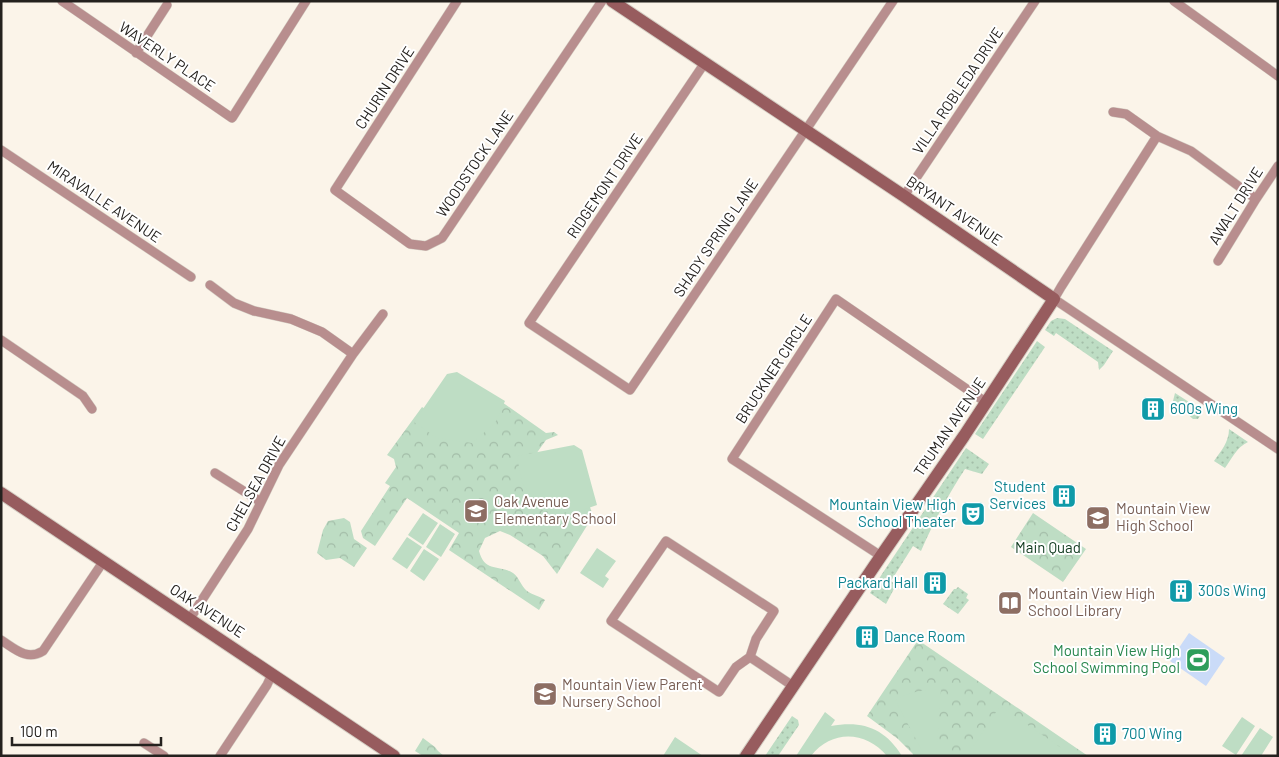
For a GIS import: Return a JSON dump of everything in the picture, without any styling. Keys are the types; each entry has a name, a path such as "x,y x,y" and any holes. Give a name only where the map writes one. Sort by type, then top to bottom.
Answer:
{"street":[{"name":"WAVERLY PLACE","path":"62,1 232,118 306,1"},
{"name":"CHURIN DRIVE","path":"335,190 458,1"},
{"name":"WOODSTOCK LANE","path":"335,190 410,244 426,246 442,238 602,1"},
{"name":"BRYANT AVENUE","path":"612,1 1278,449"},
{"name":"SHADY SPRING LANE","path":"530,323 630,390 893,1"},
{"name":"VILLA ROBLEDA DRIVE","path":"904,196 1035,1"},
{"path":"1174,1 1278,76"},
{"path":"136,53 167,5"},
{"name":"RIDGEMONT DRIVE","path":"530,323 704,64"},
{"path":"1113,112 1126,114 1157,136 1191,151 1256,199"},
{"name":"TRUMAN AVENUE","path":"746,756 987,403 1157,136"},
{"name":"MIRAVALLE AVENUE","path":"1,150 191,277"},
{"name":"AWALT DRIVE","path":"1218,261 1278,166"},
{"path":"210,286 234,303 254,311 291,319 322,332 353,354"},
{"name":"BRUCKNER CIRCLE","path":"881,556 732,459 836,299 987,403"},
{"name":"CHELSEA DRIVE","path":"189,620 248,530 280,465 353,354 383,314"},
{"path":"1,340 84,396 92,409"},
{"path":"215,473 261,502"},
{"name":"OAK AVENUE","path":"1,493 394,756"},
{"path":"666,541 774,611 756,639 750,657 736,668 718,692 611,621 666,541"},
{"path":"1,640 26,655 36,655 42,651 104,562"},
{"path":"750,657 793,686"},
{"path":"220,756 267,685 272,674"},
{"path":"144,743 164,756"}],"green space":[{"path":"1057,318 1065,319 1113,351 1099,370 1098,362 1056,333 1054,336 1045,330 1051,321"},
{"path":"1037,341 1045,347 983,439 975,434"},
{"path":"457,372 505,401 495,423 472,443 437,438 414,422 447,374"},
{"path":"1175,393 1203,411 1198,419 1193,419 1183,410 1174,406"},
{"path":"492,395 546,433 554,432 558,435 546,440 536,454 585,492 593,516 557,574 543,556 510,535 500,531 485,538 479,551 485,562 493,567 513,573 527,591 545,600 539,610 449,550 459,533 407,498 375,546 363,538 361,531 390,486 385,483 396,467 394,459 387,455 422,407 425,409"},
{"path":"1229,429 1248,442 1238,450 1225,468 1214,461 1226,442"},
{"path":"574,445 582,450 597,505 574,513 543,511 522,483 517,456"},
{"path":"966,448 989,464 982,474 965,469 941,509 921,551 913,546 891,581 896,585 886,604 870,593"},
{"path":"423,513 438,523 423,545 408,535"},
{"name":"Main Quad","path":"1033,513 1086,549 1063,582 1011,547"},
{"path":"344,518 350,522 354,539 367,548 354,567 340,558 326,560 317,553 323,530 328,521"},
{"path":"440,524 455,534 441,557 426,547"},
{"path":"407,537 422,547 407,569 392,559"},
{"path":"597,548 616,561 605,576 609,579 603,588 580,573"},
{"path":"424,549 439,559 424,581 410,571"},
{"path":"958,587 968,594 966,598 969,600 958,614 943,604 954,589"},
{"path":"918,640 1088,756 913,756 898,739 867,716"},
{"path":"941,690 936,756 925,756 895,700 911,693"},
{"path":"1000,706 1073,756 967,756"},
{"path":"825,712 835,720 831,726 853,724 872,728 888,739 902,756 887,756 869,742 849,736 829,741 819,747 811,756 796,756"},
{"path":"792,716 798,720 799,725 778,756 765,756"},
{"path":"1242,717 1255,726 1236,755 1222,746"},
{"path":"1260,728 1273,737 1261,756 1241,756"},
{"path":"675,737 703,756 663,756"},
{"path":"423,738 444,756 423,756 415,751"}],"water":[{"name":"Mountain View High School Swimming Pool","path":"1189,633 1225,658 1206,686 1170,661"}],"place":[{"name":"600s Wing","path":"1153,409"},
{"name":"Student Services","path":"1064,496"},
{"name":"Oak Avenue Elementary School","path":"476,511"},
{"name":"Mountain View High School Theater","path":"973,514"},
{"name":"Mountain View High School","path":"1098,518"},
{"name":"Packard Hall","path":"935,583"},
{"name":"300s Wing","path":"1181,591"},
{"name":"Mountain View High School Library","path":"1010,603"},
{"name":"Dance Room","path":"867,637"},
{"name":"Mountain View High School Swimming Pool","path":"1198,660"},
{"name":"Mountain View Parent Nursery School","path":"545,694"},
{"name":"700 Wing","path":"1105,734"}]}
